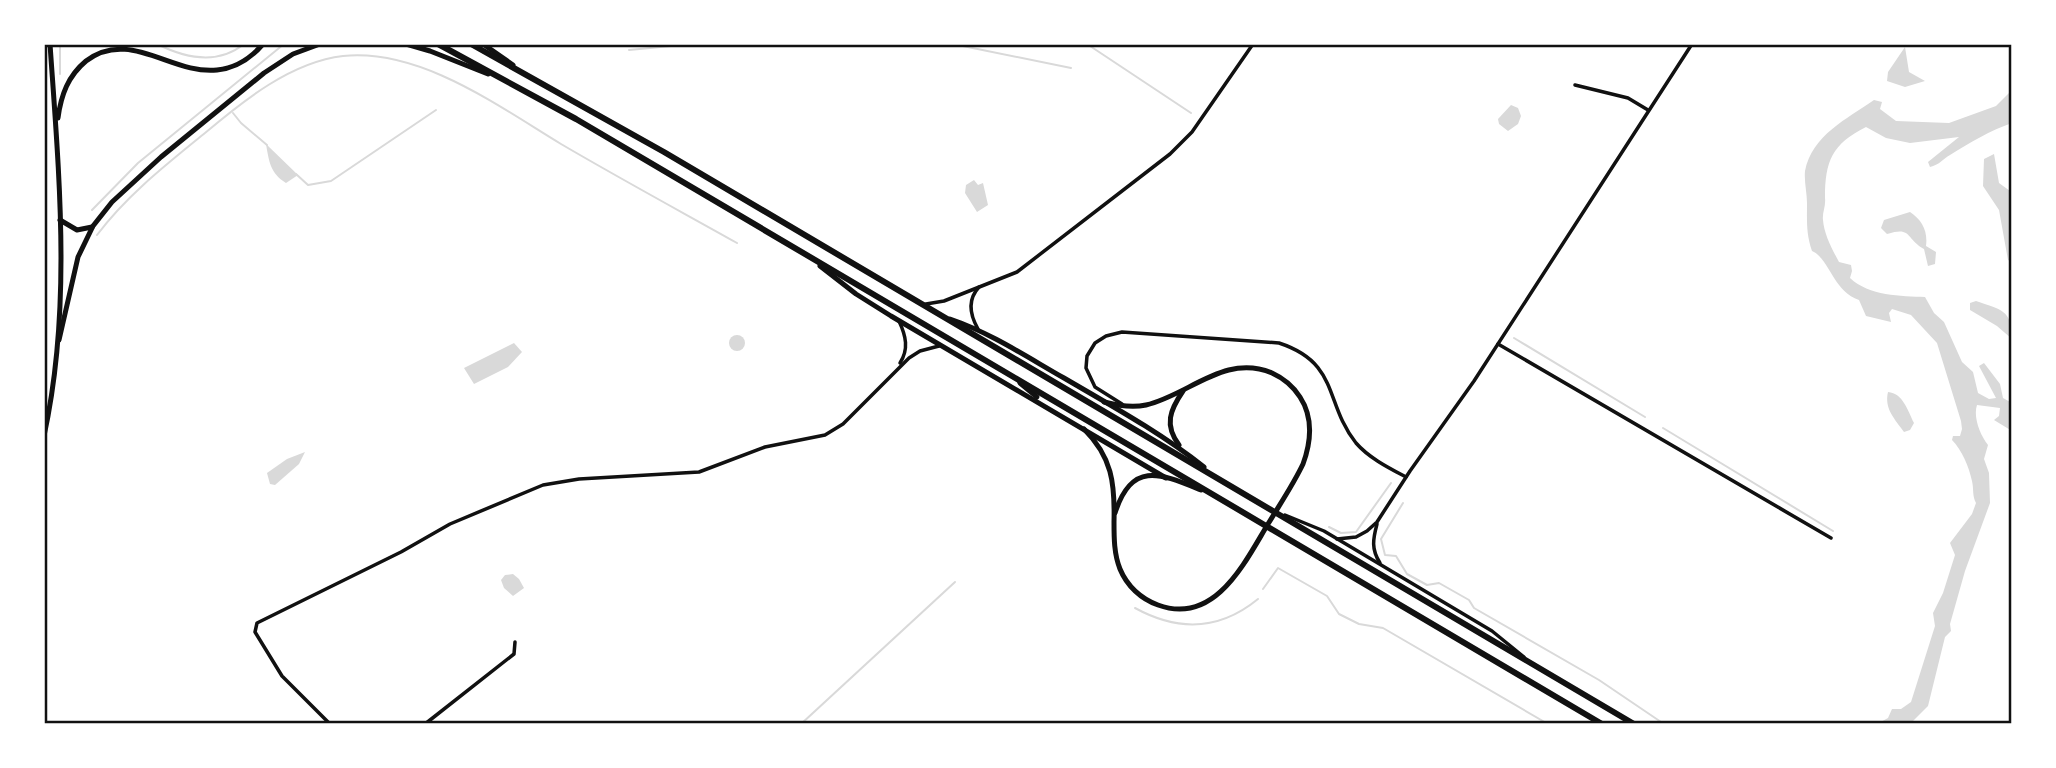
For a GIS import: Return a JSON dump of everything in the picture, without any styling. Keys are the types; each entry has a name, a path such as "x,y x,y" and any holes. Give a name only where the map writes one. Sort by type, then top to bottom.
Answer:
{"highway":[{"path":"438,44 516,85 1602,724"},
{"path":"471,44 664,152 1634,724"}],"main road":[{"path":"50,44 57,128 60,220 59,340"},
{"path":"57,128 67,83 81,66 96,55 116,50 137,51 191,68 215,70 240,63 263,44"},
{"path":"60,220 77,230 87,230 93,226 125,189 264,73 293,54 320,44"},
{"path":"405,44 516,85"},
{"path":"483,44 524,73"},
{"path":"44,436 59,340 76,265 93,226"},
{"path":"810,258 856,294 1166,478 1217,497"},
{"path":"930,311 978,329 1104,402 1180,447 1222,483"},
{"path":"1084,429 1098,443 1109,464 1115,546 1122,573 1139,594 1162,607 1191,606 1212,598 1229,585 1306,456 1309,432 1304,403 1288,383 1269,372 1254,368 1238,368 1217,373 1156,402 1127,407 1104,402"},
{"path":"1007,373 1052,409"},
{"path":"1180,447 1172,434 1169,418 1183,391"},
{"path":"1114,516 1123,493 1133,480 1151,476 1166,478"}],"street":[{"path":"915,302 937,303 1017,272 1170,154 1192,132 1253,44"},
{"path":"1337,539 1356,537 1377,522 1474,381 1692,44"},
{"path":"1575,85 1628,98 1649,110"},
{"path":"978,329 971,307 972,296 980,285"},
{"path":"900,321 906,347 900,365"},
{"path":"1127,407 1095,387 1087,375 1087,356 1095,343 1106,336 1138,332 1279,343 1299,351 1323,373 1348,431 1359,446 1387,467 1406,477"},
{"path":"1498,344 1831,538"},
{"path":"330,724 282,676 255,632 257,623 401,552 450,524 543,485 579,479 699,472 765,447 825,435 843,424 900,365 920,351 943,347"},
{"path":"1263,506 1337,539 1492,631 1542,671"},
{"path":"1377,522 1372,541 1382,566"},
{"path":"425,724 514,653 515,642"}],"shaded area":[{"path":"1905,47 1909,72 1925,81 1905,87 1887,81 1888,72"},
{"path":"2012,90 2012,123 1980,137 1936,165 1930,167 1928,162 1959,137 1910,143 1886,138 1866,127 1838,147 1829,164 1825,185 1824,225 1839,262 1851,265 1850,278 1876,292 1925,297 1934,313 1944,322 1962,362 1973,372 1978,393 1989,399 1996,398 1979,366 1984,363 2000,384 2003,398 2012,403 2012,431 1994,420 1999,416 2000,408 1977,405 1978,426 1988,445 1984,459 1989,473 1990,503 1965,571 1950,624 1951,631 1945,637 1928,706 1910,724 1877,724 1888,718 1892,709 1901,709 1911,702 1935,626 1933,613 1943,593 1955,555 1950,543 1972,514 1976,503 1967,465 1952,440 1953,436 1960,436 1961,421 1937,343 1911,315 1892,309 1889,313 1891,322 1866,316 1859,300 1843,290 1823,260 1812,251 1807,227 1805,171 1815,147 1823,138 1842,121 1874,100 1882,102 1880,109 1896,121 1949,123 1996,106"},
{"path":"1511,105 1518,108 1521,116 1518,124 1508,131 1499,124 1498,119"},
{"path":"266,144 298,175 286,183 281,179 271,166"},
{"path":"1994,154 1999,183 2010,191 2012,197 2012,262 2008,260 1999,210 1983,186 1984,159"},
{"path":"974,180 978,185 983,183 988,205 977,212 965,193 966,185"},
{"path":"1910,212 1923,226 1926,246 1936,252 1935,264 1928,266 1924,249 1905,232 1887,234 1881,228 1884,220"},
{"path":"1976,301 2007,316 2012,339 1997,326 1970,310 1970,303"},
{"path":"734,335 740,335 745,343 743,349 734,351 729,346 729,340"},
{"path":"514,343 522,352 508,367 474,384 464,368"},
{"path":"1888,392 1898,396 1904,403 1914,423 1910,430 1904,432 1891,414"},
{"path":"305,452 299,464 275,485 270,484 267,473 287,459"},
{"path":"513,574 524,588 513,596 504,588 501,580 505,575"}],"waterway":[{"path":"60,44 60,74"},
{"path":"157,44 179,53 201,57 223,55 244,44"},
{"path":"92,210 138,163 284,44"},
{"path":"629,50 692,44"},
{"path":"953,44 1071,68"},
{"path":"1087,44 1191,113"},
{"path":"97,235 121,207 176,156 235,108 269,85 305,66 324,60 343,56 372,56 429,70 485,97 583,157 737,243"},
{"path":"296,174 308,185 331,181 436,110"},
{"path":"233,113 267,145"},
{"path":"1514,338 1645,417"},
{"path":"1663,428 1833,531"},
{"path":"1329,527 1341,533 1356,532 1391,483"},
{"path":"1403,503 1381,539 1385,555 1396,556 1407,574 1427,585 1439,583 1469,600 1474,608 1599,680 1664,724"},
{"path":"1263,589 1278,568 1327,596 1339,614 1359,624 1383,628 1548,724"},
{"path":"801,724 955,582"},
{"path":"1135,608 1166,621 1198,624 1228,617 1258,599"}]}
